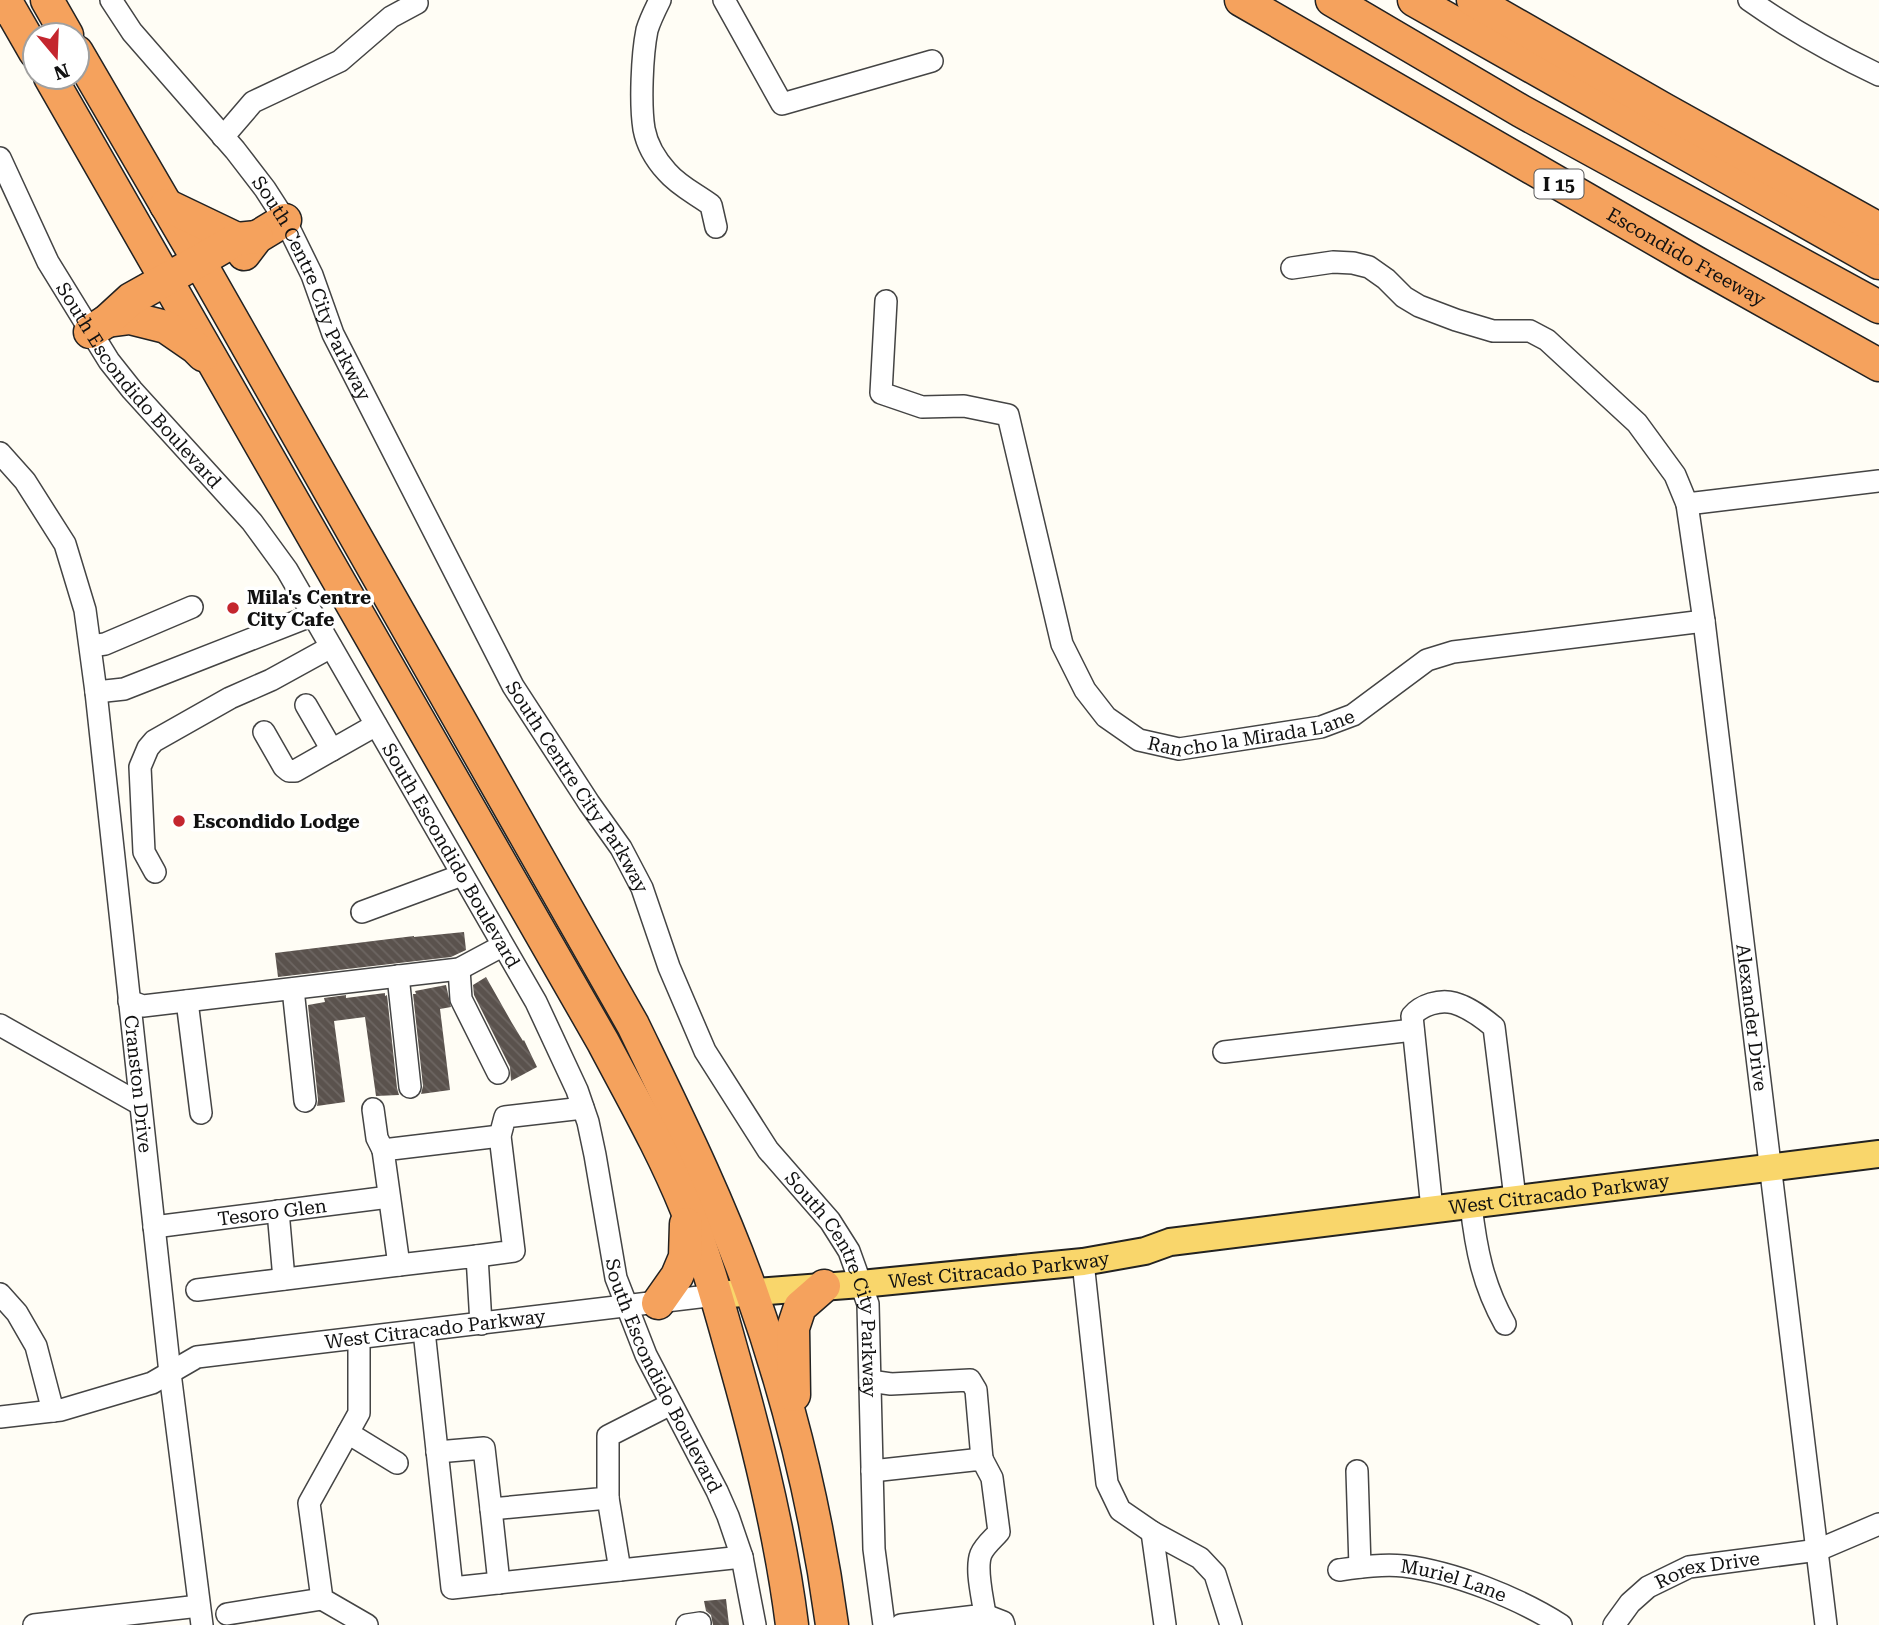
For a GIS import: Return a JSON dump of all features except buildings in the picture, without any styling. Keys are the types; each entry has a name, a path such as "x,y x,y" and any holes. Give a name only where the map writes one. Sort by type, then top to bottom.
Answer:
{"highway":[{"path":"5,0 21,28"},
{"path":"47,0 59,21"},
{"name":"Escondido Freeway","path":"1241,0 1879,365"},
{"path":"1332,0 1521,111 1879,307"},
{"path":"1414,0 1879,263"},
{"path":"1473,0 1879,229"},
{"path":"91,76 633,1025 713,1196 751,1291 793,1432 811,1508 832,1625"},
{"path":"58,91 648,1125 686,1209 716,1295 773,1509 792,1625"},
{"path":"166,205 247,238 285,220"},
{"path":"98,327 131,299 171,286 203,268 243,255 247,238"},
{"path":"98,327 130,318 166,327 195,347 217,369"},
{"path":"658,1303 677,1276 685,1256 686,1209"},
{"path":"793,1432 793,1328 800,1307 824,1286"}],"main road":[{"name":"West Citracado Parkway","path":"716,1295 1083,1262 1145,1251 1170,1242 1879,1154"}],"street":[{"name":"South Centre City Parkway","path":"111,0 132,32 265,188 285,220 312,275 332,334 513,687 626,858 642,888 669,967 705,1051 768,1150 830,1222 849,1251 868,1304 874,1549 884,1625"},
{"path":"660,0 651,18 646,38 644,130 650,147 673,179 711,205 716,227"},
{"path":"723,0 782,104 932,61"},
{"path":"1749,0 1785,26 1836,55 1879,75"},
{"path":"223,137 253,102 340,61 392,8 417,4"},
{"name":"South Escondido Boulevard","path":"0,158 48,261 98,327 109,361 252,522 287,570 536,1002 578,1090 595,1155 615,1275 646,1355 728,1516 742,1558 754,1625"},
{"name":"Alexander Drive","path":"1292,268 1353,262 1369,267 1404,297 1419,306 1493,331 1530,331 1548,340 1637,423 1675,475 1687,503 1704,621 1826,1625"},
{"name":"Rancho la Mirada Lane","path":"886,301 881,393 922,407 964,406 1008,415 1062,644 1085,690 1106,717 1139,740 1179,749 1321,727 1353,715 1427,660 1453,652 1704,621"},
{"name":"Cranston Drive","path":"0,453 25,481 65,544 85,610 170,1373 201,1615"},
{"path":"1687,503 1879,481"},
{"path":"91,646 105,644 192,607"},
{"path":"96,692 124,689 313,615"},
{"path":"155,872 144,852 140,767 148,748 154,741 230,698 271,680 331,647"},
{"path":"306,705 332,750"},
{"path":"264,733 284,767 295,771 376,725"},
{"path":"362,912 462,875"},
{"path":"129,1001 143,1006 459,969 502,946"},
{"path":"459,969 461,999 498,1073"},
{"path":"398,976 410,1087"},
{"path":"293,989 305,1101"},
{"path":"187,1001 201,1113"},
{"path":"1432,1209 1412,1016 1418,1008 1436,1002 1454,1002 1482,1017 1494,1027 1515,1198"},
{"path":"0,1025 140,1104"},
{"path":"1224,1052 1413,1030"},
{"path":"197,1290 514,1251 500,1136 505,1117 583,1108"},
{"path":"373,1110 377,1138 383,1150 399,1265"},
{"path":"383,1150 500,1136"},
{"name":"Tesoro Glen","path":"154,1227 389,1197"},
{"path":"1471,1205 1483,1278 1505,1324"},
{"path":"278,1211 284,1279"},
{"path":"477,1256 481,1324"},
{"path":"1083,1262 1107,1483 1120,1510 1152,1532 1200,1558 1215,1574 1231,1625"},
{"path":"0,1294 17,1313 36,1346 53,1411"},
{"name":"West Citracado Parkway","path":"0,1417 53,1411 152,1383 197,1357 716,1295"},
{"path":"424,1331 452,1588 742,1558"},
{"path":"323,1599 309,1503 359,1413 359,1338"},
{"path":"870,1381 891,1384 970,1380 976,1390 982,1459 992,1478 999,1532 980,1557 980,1584 994,1620 901,1625"},
{"path":"620,1570 608,1498 608,1436 671,1404"},
{"path":"348,1433 397,1463"},
{"path":"437,1452 484,1448 499,1583"},
{"path":"872,1471 982,1459"},
{"name":"Muriel Lane","path":"1357,1471 1350,1569 1373,1565 1405,1566 1458,1577 1542,1613 1561,1625"},
{"path":"491,1509 608,1498"},
{"name":"Rorex Drive","path":"1615,1625 1630,1603 1648,1587 1689,1567 1818,1550 1879,1524"},
{"path":"1152,1532 1165,1625"},
{"path":"227,1614 323,1599 368,1625"},
{"path":"34,1625 201,1615"}],"place":[{"name":"Mila's Centre City Cafe","path":"233,608"},
{"name":"Escondido Lodge","path":"179,821"}]}
